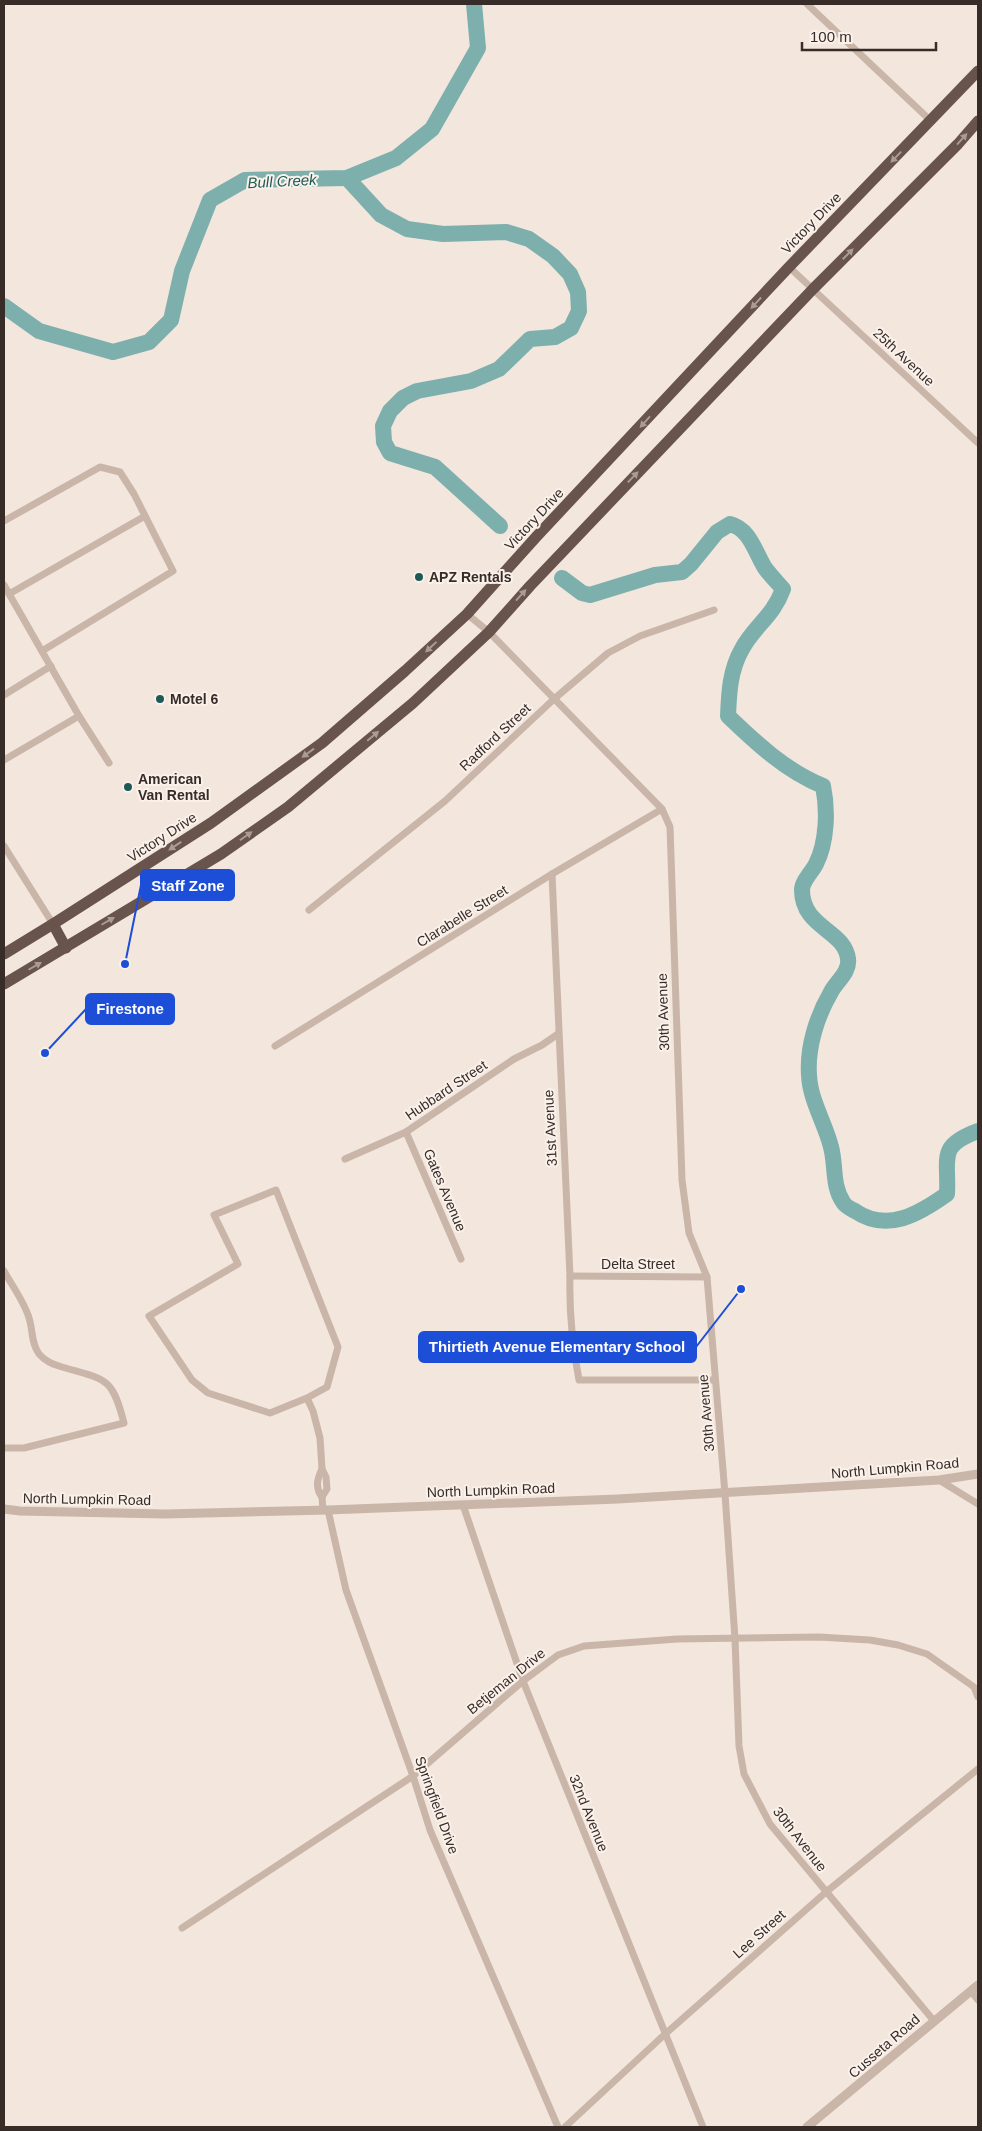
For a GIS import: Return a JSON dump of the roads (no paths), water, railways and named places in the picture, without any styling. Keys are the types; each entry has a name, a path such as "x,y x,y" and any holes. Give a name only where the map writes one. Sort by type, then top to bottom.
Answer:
{"highway":[{"name":"Victory Drive","path":"4,954 211,823 322,743 405,671 467,614 537,536 789,267 978,71"},
{"path":"4,984 221,854 288,807 413,702 489,632 530,586 813,289 958,144 978,121"},
{"path":"53,924 66,948"}],"street":[{"path":"807,4 931,121"},
{"name":"25th Avenue","path":"789,267 978,444"},
{"path":"4,521 100,467 120,472 173,571 42,651"},
{"path":"9,594 145,516"},
{"path":"4,585 79,716 109,763"},
{"name":"Radford Street","path":"309,910 445,802 554,699 608,653 640,636 714,610"},
{"name":"30th Avenue","path":"467,614 489,632 662,809 670,827 682,1180 689,1233 707,1277 735,1639 739,1746 744,1774 770,1824 934,2020"},
{"path":"4,695 51,666"},
{"path":"4,760 79,716"},
{"name":"Clarabelle Street","path":"275,1046 552,874 662,809"},
{"path":"4,846 53,924"},
{"name":"31st Avenue","path":"552,874 570,1276 569,1312 571,1341 579,1380 715,1380"},
{"name":"Hubbard Street","path":"344,1159 406,1132 514,1059 542,1045 558,1034"},
{"name":"Gates Avenue","path":"406,1132 461,1259"},
{"path":"276,1190 338,1347 327,1387 307,1398 270,1413 208,1393 192,1380 150,1316 238,1264 214,1215 276,1190"},
{"path":"4,1271 29,1317 32,1340 39,1354 47,1362 101,1379 110,1386 117,1396 124,1423 24,1448 4,1448"},
{"name":"Delta Street","path":"570,1276 707,1277"},
{"name":"Springfield Drive","path":"307,1398 313,1411 320,1438 322,1469 326,1477 327,1489 322,1497 346,1590 413,1776 430,1830 558,2127"},
{"name":"North Lumpkin Road","path":"4,1509 20,1512 165,1514 326,1510 725,1494 939,1480 978,1474"},
{"path":"939,1480 978,1504"},
{"name":"32nd Avenue","path":"463,1505 523,1681 664,2035 703,2127"},
{"name":"Betjeman Drive","path":"182,1928 413,1776 523,1681 558,1655 584,1646 677,1639 819,1637 870,1640 898,1644 927,1654 947,1666 974,1687 978,1697"},
{"name":"Lee Street","path":"565,2127 664,2035 826,1892 978,1769"},
{"path":"975,1988 978,2000"},
{"name":"Cusseta Road","path":"808,2127 866,2080 934,2020 975,1988"}],"waterway":[{"name":"Bull Creek","path":"4,306 39,331 113,352 149,342 171,320 182,271 210,200 245,180 347,178 396,158 432,129 478,48 474,4"},
{"path":"347,178 381,215 407,229 443,234 506,232 529,239 553,256 570,274 578,292 579,311 571,328 555,337 530,339 499,369 471,381 417,391 403,398 390,411 383,426 384,442 390,453 435,467 500,526"},
{"path":"562,578 582,593 590,595 655,575 682,572 691,564 717,532 730,524 737,527 747,536 765,568 783,589 774,607 752,634 738,657 731,681 728,716 761,746 796,773 823,786 826,805 826,826 822,846 816,864 805,880 802,890 804,903 809,913 840,941 845,949 848,964 845,973 833,988 817,1021 811,1043 809,1075 812,1093 831,1147 837,1189 840,1196 850,1208 867,1217 879,1220 891,1221 914,1214 947,1194 947,1162 951,1148 956,1142 978,1131"}],"place":[{"name":"APZ Rentals","path":"419,577"},
{"name":"Motel 6","path":"160,699"},
{"name":"American Van Rental","path":"128,787"},
{"name":"Staff Zone","path":"125,964"},
{"name":"Firestone","path":"45,1053"},
{"name":"Thirtieth Avenue Elementary School","path":"741,1289"}]}
